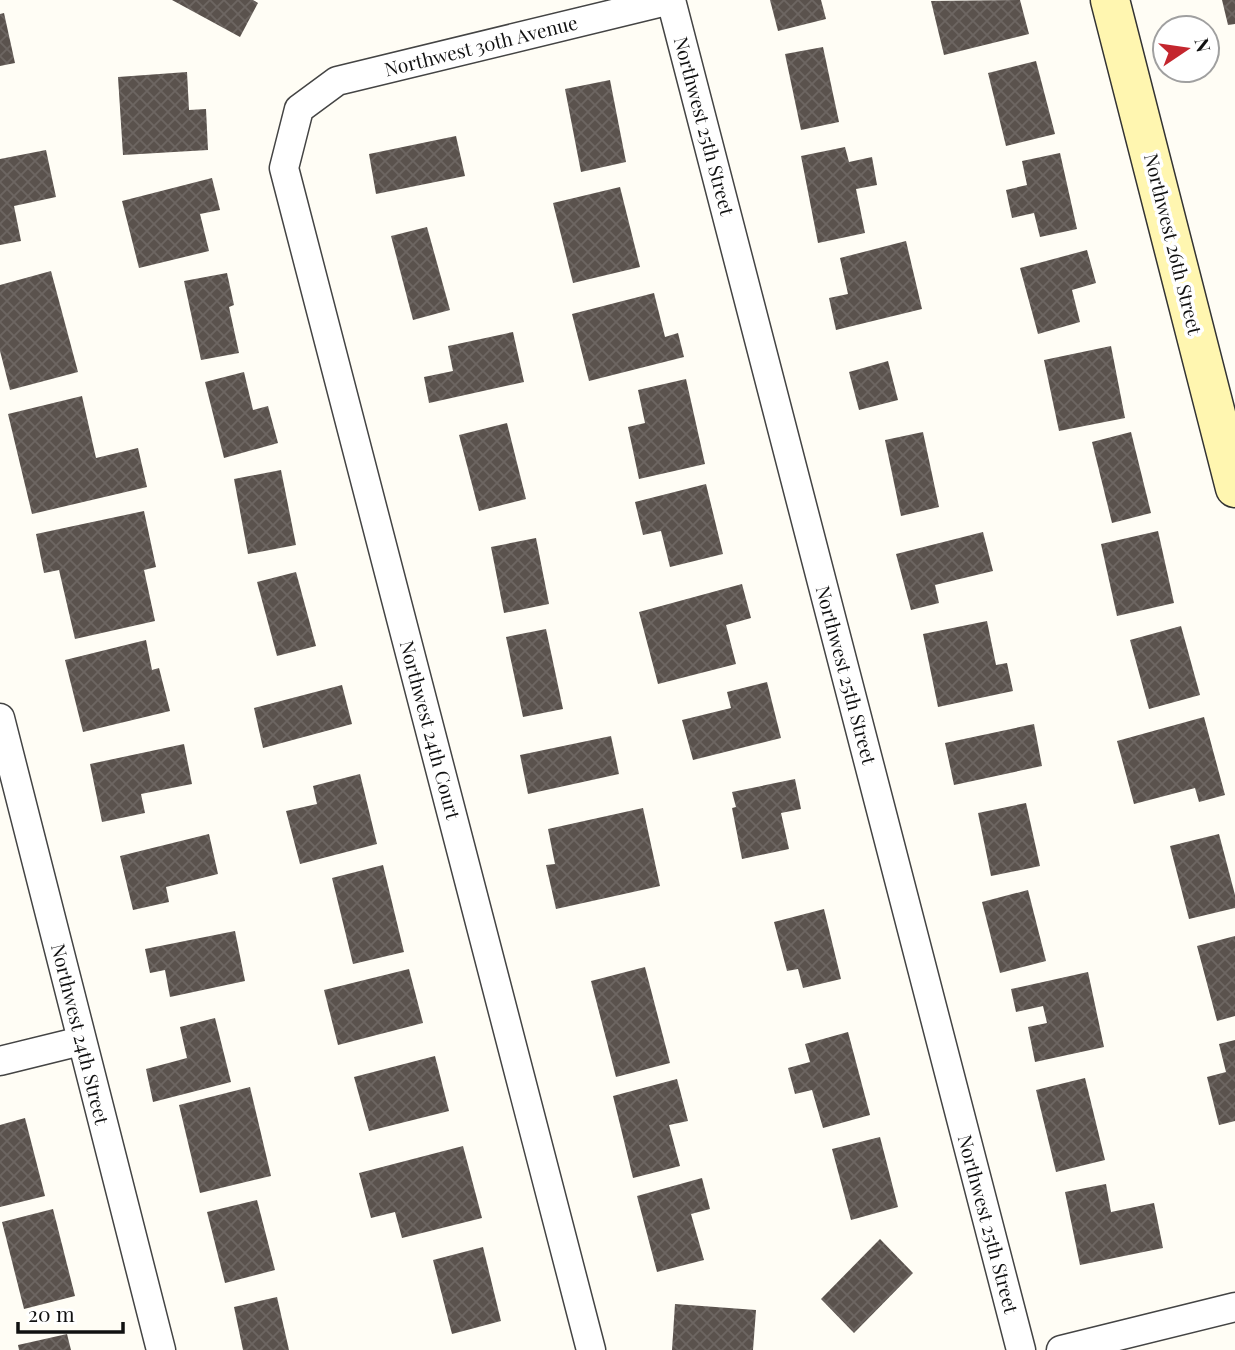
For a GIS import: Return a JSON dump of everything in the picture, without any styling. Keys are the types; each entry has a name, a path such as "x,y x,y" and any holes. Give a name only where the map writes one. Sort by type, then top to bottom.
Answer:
{"street":[{"name":"Northwest 30th Avenue","path":"299,109 337,81 671,0"},
{"name":"Northwest 25th Street","path":"671,0 1021,1350"},
{"name":"Northwest 26th Street","path":"1110,0 1235,488"},
{"name":"Northwest 24th Court","path":"299,109 284,168 591,1350"},
{"name":"Northwest 24th Street","path":"0,718 161,1350"},
{"path":"0,1061 81,1041"},
{"path":"1061,1350 1235,1307"}],"building":[{"path":"172,0 253,0 258,3 240,37"},
{"path":"770,0 821,0 826,19 778,31"},
{"path":"1020,0 1029,34 944,55 931,1"},
{"path":"1222,0 1235,0 1235,24 1228,25"},
{"path":"4,13 15,63 0,66 0,14"},
{"path":"823,47 839,122 801,130 785,54"},
{"path":"1036,61 1055,134 1006,146 988,73"},
{"path":"187,72 189,110 206,109 208,150 123,155 118,77"},
{"path":"610,80 626,162 581,172 565,89"},
{"path":"456,136 465,176 376,194 369,154"},
{"path":"845,147 849,162 872,157 877,185 856,189 865,233 818,243 801,156"},
{"path":"46,150 56,197 14,206 21,241 0,245 0,159"},
{"path":"1060,153 1077,229 1040,237 1034,213 1012,218 1006,190 1027,185 1022,161"},
{"path":"212,178 220,210 200,214 209,251 139,268 122,201"},
{"path":"620,187 640,267 573,283 553,203"},
{"path":"427,227 450,310 413,320 391,236"},
{"path":"906,241 922,309 836,330 829,298 848,294 840,258"},
{"path":"1087,250 1096,283 1072,290 1080,322 1038,334 1020,268"},
{"path":"51,271 78,372 10,390 0,351 0,285"},
{"path":"227,273 234,305 229,307 239,353 201,360 184,281"},
{"path":"654,293 665,337 678,333 684,357 589,381 572,314"},
{"path":"513,332 524,382 429,403 424,377 453,371 448,346"},
{"path":"1111,346 1125,418 1059,431 1044,360"},
{"path":"888,361 898,400 859,410 849,372"},
{"path":"244,372 253,410 268,406 278,443 224,458 205,382"},
{"path":"686,379 705,464 639,479 628,427 645,423 638,390"},
{"path":"82,396 96,458 138,448 147,487 32,514 8,414"},
{"path":"507,423 526,499 479,511 459,435"},
{"path":"923,432 939,507 901,516 885,440"},
{"path":"1131,432 1151,513 1112,523 1092,442"},
{"path":"281,470 296,545 248,554 234,479"},
{"path":"706,484 723,554 670,567 661,531 643,535 635,502"},
{"path":"144,511 156,567 144,570 155,621 75,639 59,570 44,573 36,534"},
{"path":"1158,531 1174,603 1117,616 1101,544"},
{"path":"983,532 993,571 935,585 939,603 911,610 896,554"},
{"path":"536,538 549,604 504,613 491,547"},
{"path":"296,572 316,646 277,656 257,582"},
{"path":"742,584 751,618 726,625 736,664 658,684 639,612"},
{"path":"987,621 996,665 1007,663 1013,691 938,707 923,634"},
{"path":"1181,626 1200,695 1149,709 1130,640"},
{"path":"546,629 563,709 523,717 506,637"},
{"path":"146,640 152,670 159,668 170,711 83,732 65,660"},
{"path":"767,682 781,738 693,760 682,720 731,708 727,692"},
{"path":"342,685 352,724 263,748 254,708"},
{"path":"1204,717 1225,795 1199,802 1195,788 1134,804 1117,741"},
{"path":"1034,724 1042,766 954,785 945,743"},
{"path":"611,736 619,774 528,794 520,755"},
{"path":"184,744 192,784 141,794 145,813 102,822 90,764"},
{"path":"360,774 377,844 300,864 286,811 317,804 313,786"},
{"path":"795,779 801,809 781,813 789,849 742,859 732,808 736,807 732,792"},
{"path":"1026,803 1040,866 991,876 978,813"},
{"path":"643,808 660,886 556,909 546,865 555,864 548,829"},
{"path":"209,834 218,874 166,887 169,902 133,910 120,856"},
{"path":"1219,834 1235,895 1235,908 1189,919 1170,846"},
{"path":"383,865 404,952 353,964 332,878"},
{"path":"1028,890 1046,961 1000,973 982,902"},
{"path":"824,909 841,979 803,988 798,969 787,971 774,922"},
{"path":"235,931 245,981 170,997 165,970 150,973 145,949"},
{"path":"1235,936 1235,1016 1217,1021 1197,946"},
{"path":"645,967 670,1063 616,1077 591,981"},
{"path":"409,969 423,1023 338,1045 324,990"},
{"path":"1088,972 1104,1047 1035,1062 1028,1027 1047,1023 1043,1006 1016,1012 1011,989"},
{"path":"215,1018 231,1082 153,1102 146,1069 187,1058 180,1027"},
{"path":"848,1032 870,1115 823,1128 812,1090 795,1094 788,1068 810,1062 805,1044"},
{"path":"1235,1040 1235,1121 1219,1125 1207,1077 1226,1072 1219,1044"},
{"path":"435,1056 449,1111 369,1131 354,1077"},
{"path":"1085,1078 1105,1160 1056,1172 1036,1090"},
{"path":"677,1079 688,1121 669,1125 680,1166 633,1178 613,1096"},
{"path":"250,1087 271,1176 200,1193 179,1105"},
{"path":"25,1118 45,1196 0,1207 0,1125"},
{"path":"880,1137 898,1207 851,1220 832,1149"},
{"path":"463,1146 482,1218 402,1238 395,1212 371,1218 359,1173"},
{"path":"702,1178 710,1209 691,1214 704,1260 657,1272 637,1196"},
{"path":"1106,1184 1111,1212 1154,1203 1163,1248 1080,1265 1065,1192"},
{"path":"257,1200 275,1270 225,1283 207,1212"},
{"path":"53,1209 75,1296 24,1309 2,1222"},
{"path":"880,1239 913,1273 854,1333 821,1299"},
{"path":"483,1247 501,1321 452,1334 433,1260"},
{"path":"277,1297 289,1350 243,1350 234,1307"},
{"path":"675,1304 756,1310 753,1350 672,1350"},
{"path":"67,1334 71,1350 19,1350 18,1345"}]}
